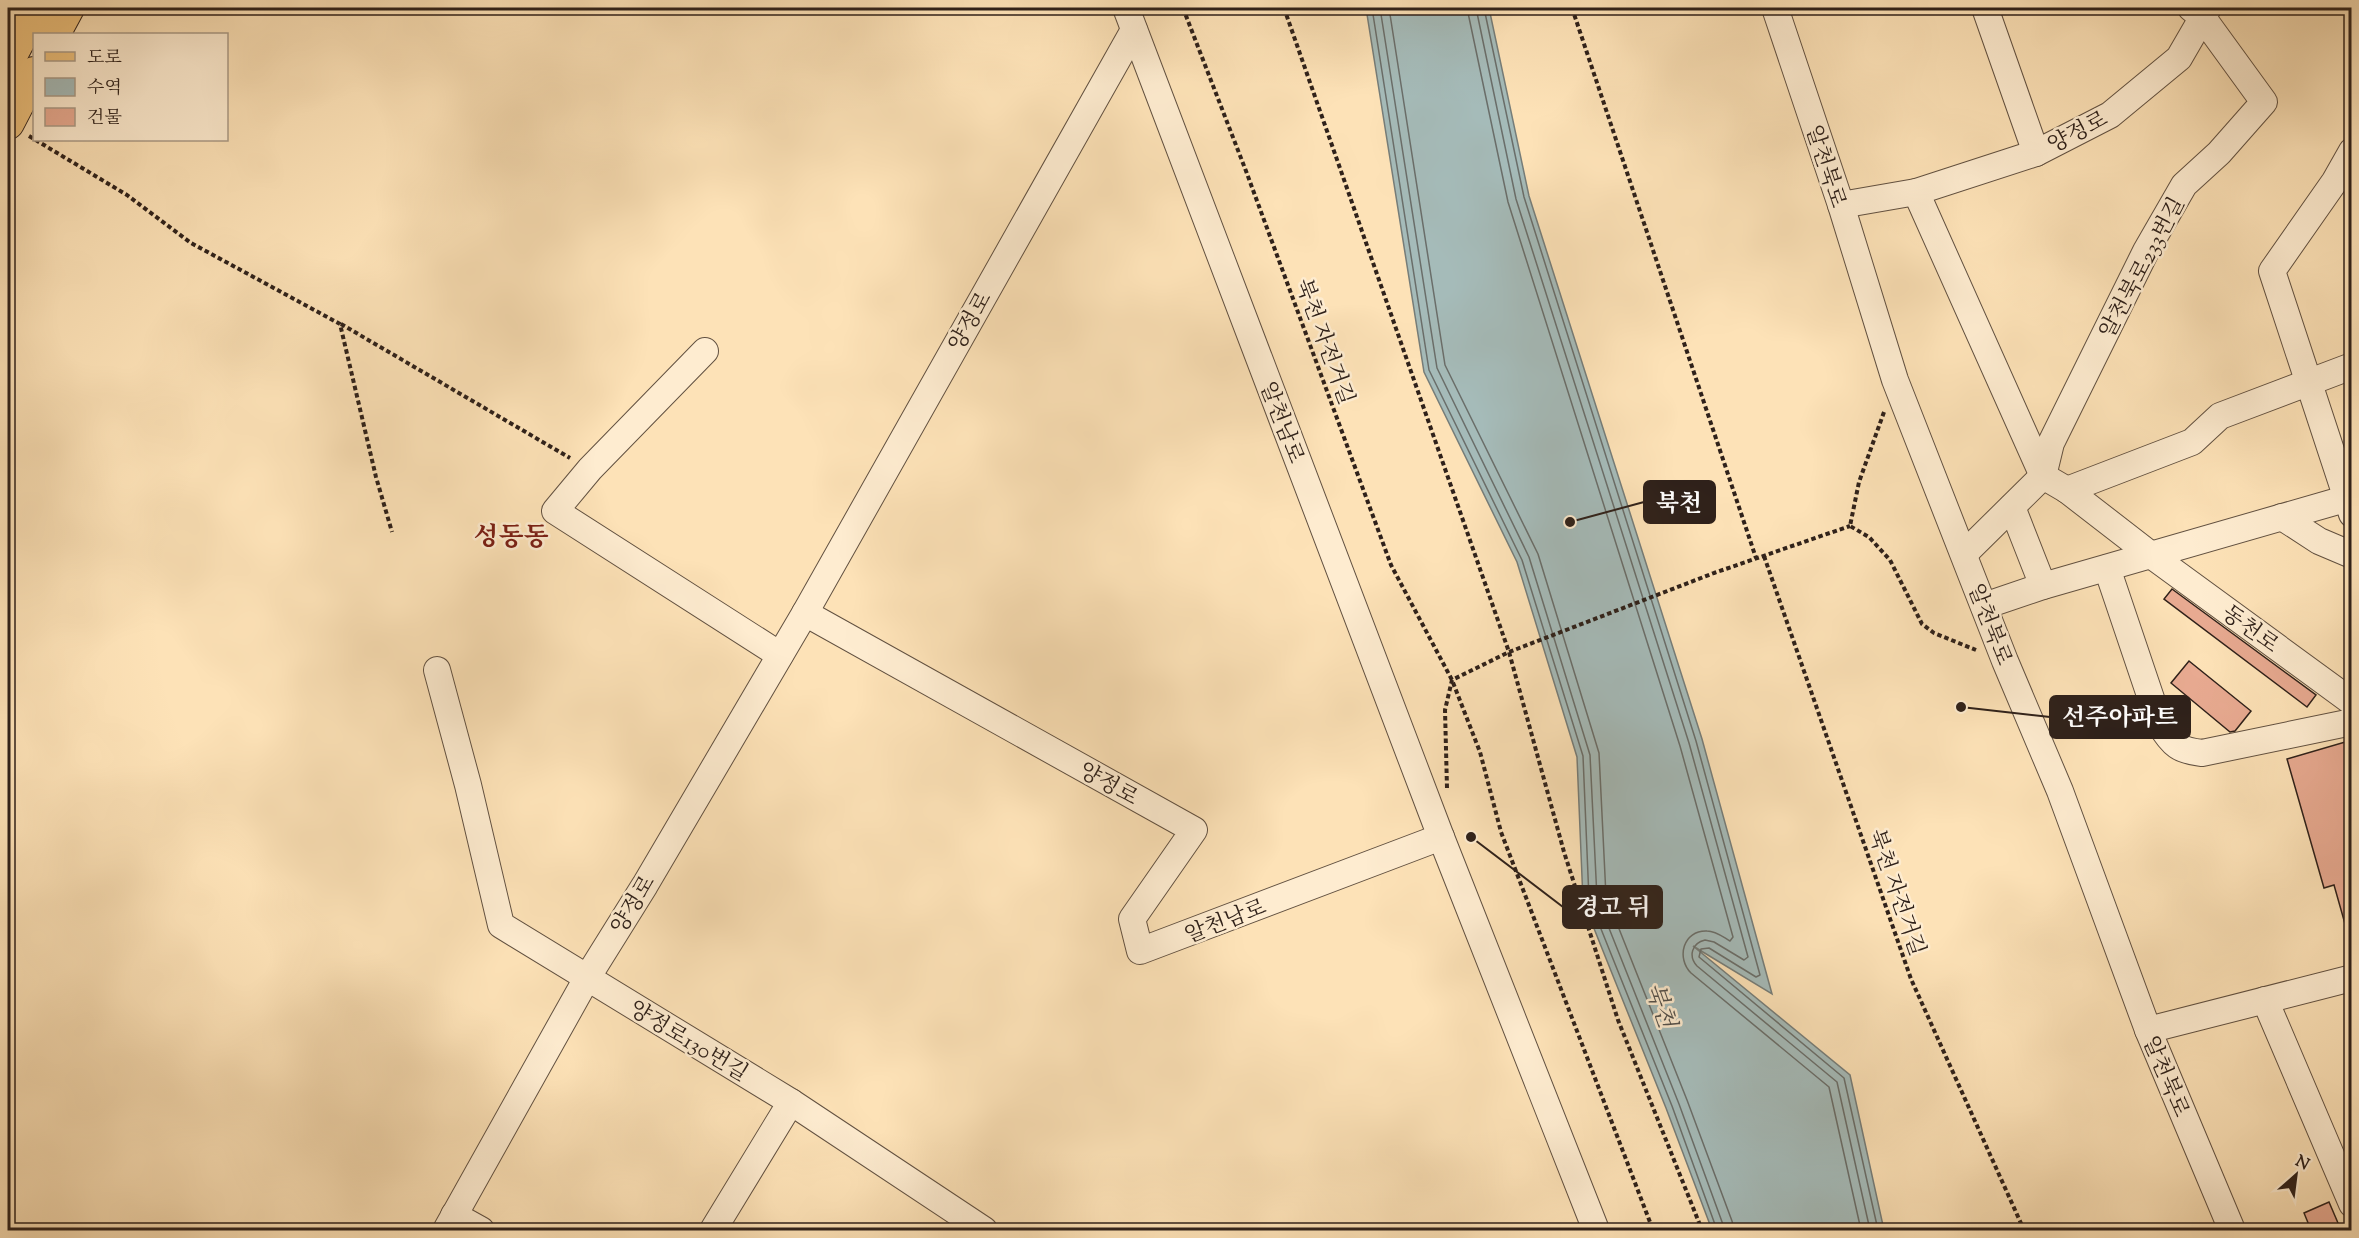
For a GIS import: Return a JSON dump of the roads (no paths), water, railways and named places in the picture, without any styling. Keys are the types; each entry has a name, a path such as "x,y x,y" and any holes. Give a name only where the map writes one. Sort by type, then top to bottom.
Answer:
{"main road":[{"path":"8,61 36,8"},
{"path":"55,33 68,8"},
{"path":"15,128 33,76"}],"street":[{"name":"알천북로","path":"1774,8 1840,205 1895,380 2005,661 2060,791 2148,1030 2232,1230"},
{"path":"1985,8 2036,153"},
{"name":"양정로","path":"1840,205 1916,192 2036,153 2110,115 2179,58 2201,11"},
{"name":"알천북로233번길","path":"2043,476 2051,442 2146,251 2184,185 2219,153 2264,102 2201,11"},
{"name":"양정로","path":"480,1230 450,1223 587,978 645,885 805,613 1130,19"},
{"name":"알천남로","path":"1130,19 1441,837 1596,1230"},
{"path":"1984,606 2043,586 2282,517 2350,503 2272,272 2335,181 2352,151"},
{"path":"1916,192 2043,476 1964,554"},
{"path":"705,351 590,469 555,510 780,655"},
{"path":"2067,490 2192,442 2220,417 2352,366"},
{"name":"동천로","path":"2043,476 2067,490 2151,555 2352,702"},
{"path":"2012,507 2043,586"},
{"path":"2282,517 2319,541 2352,555"},
{"path":"2107,568 2160,725 2173,744 2184,751 2202,753 2352,722"},
{"name":"양정로","path":"805,613 1194,830"},
{"path":"437,670 468,785 501,925 587,978"},
{"name":"알천남로","path":"1194,830 1132,919 1140,951 1441,837"},
{"name":"양정로130번길","path":"587,978 791,1102 984,1230"},
{"path":"2148,1030 2350,981"},
{"path":"2265,1000 2352,1204"},
{"path":"713,1230 791,1102"}],"water":[{"path":"1366,8 1489,8 1529,196 1702,739 1772,994 1693,946 1850,1075 1884,1230 1712,1230 1583,901 1577,757 1517,562 1424,372"}],"place":[{"name":"북천","path":"1570,522"},
{"name":"선주아파트","path":"1961,707"},
{"name":"경고 뒤","path":"1471,837"}],"district":[{"name":"성동동","path":"511,536"}]}
